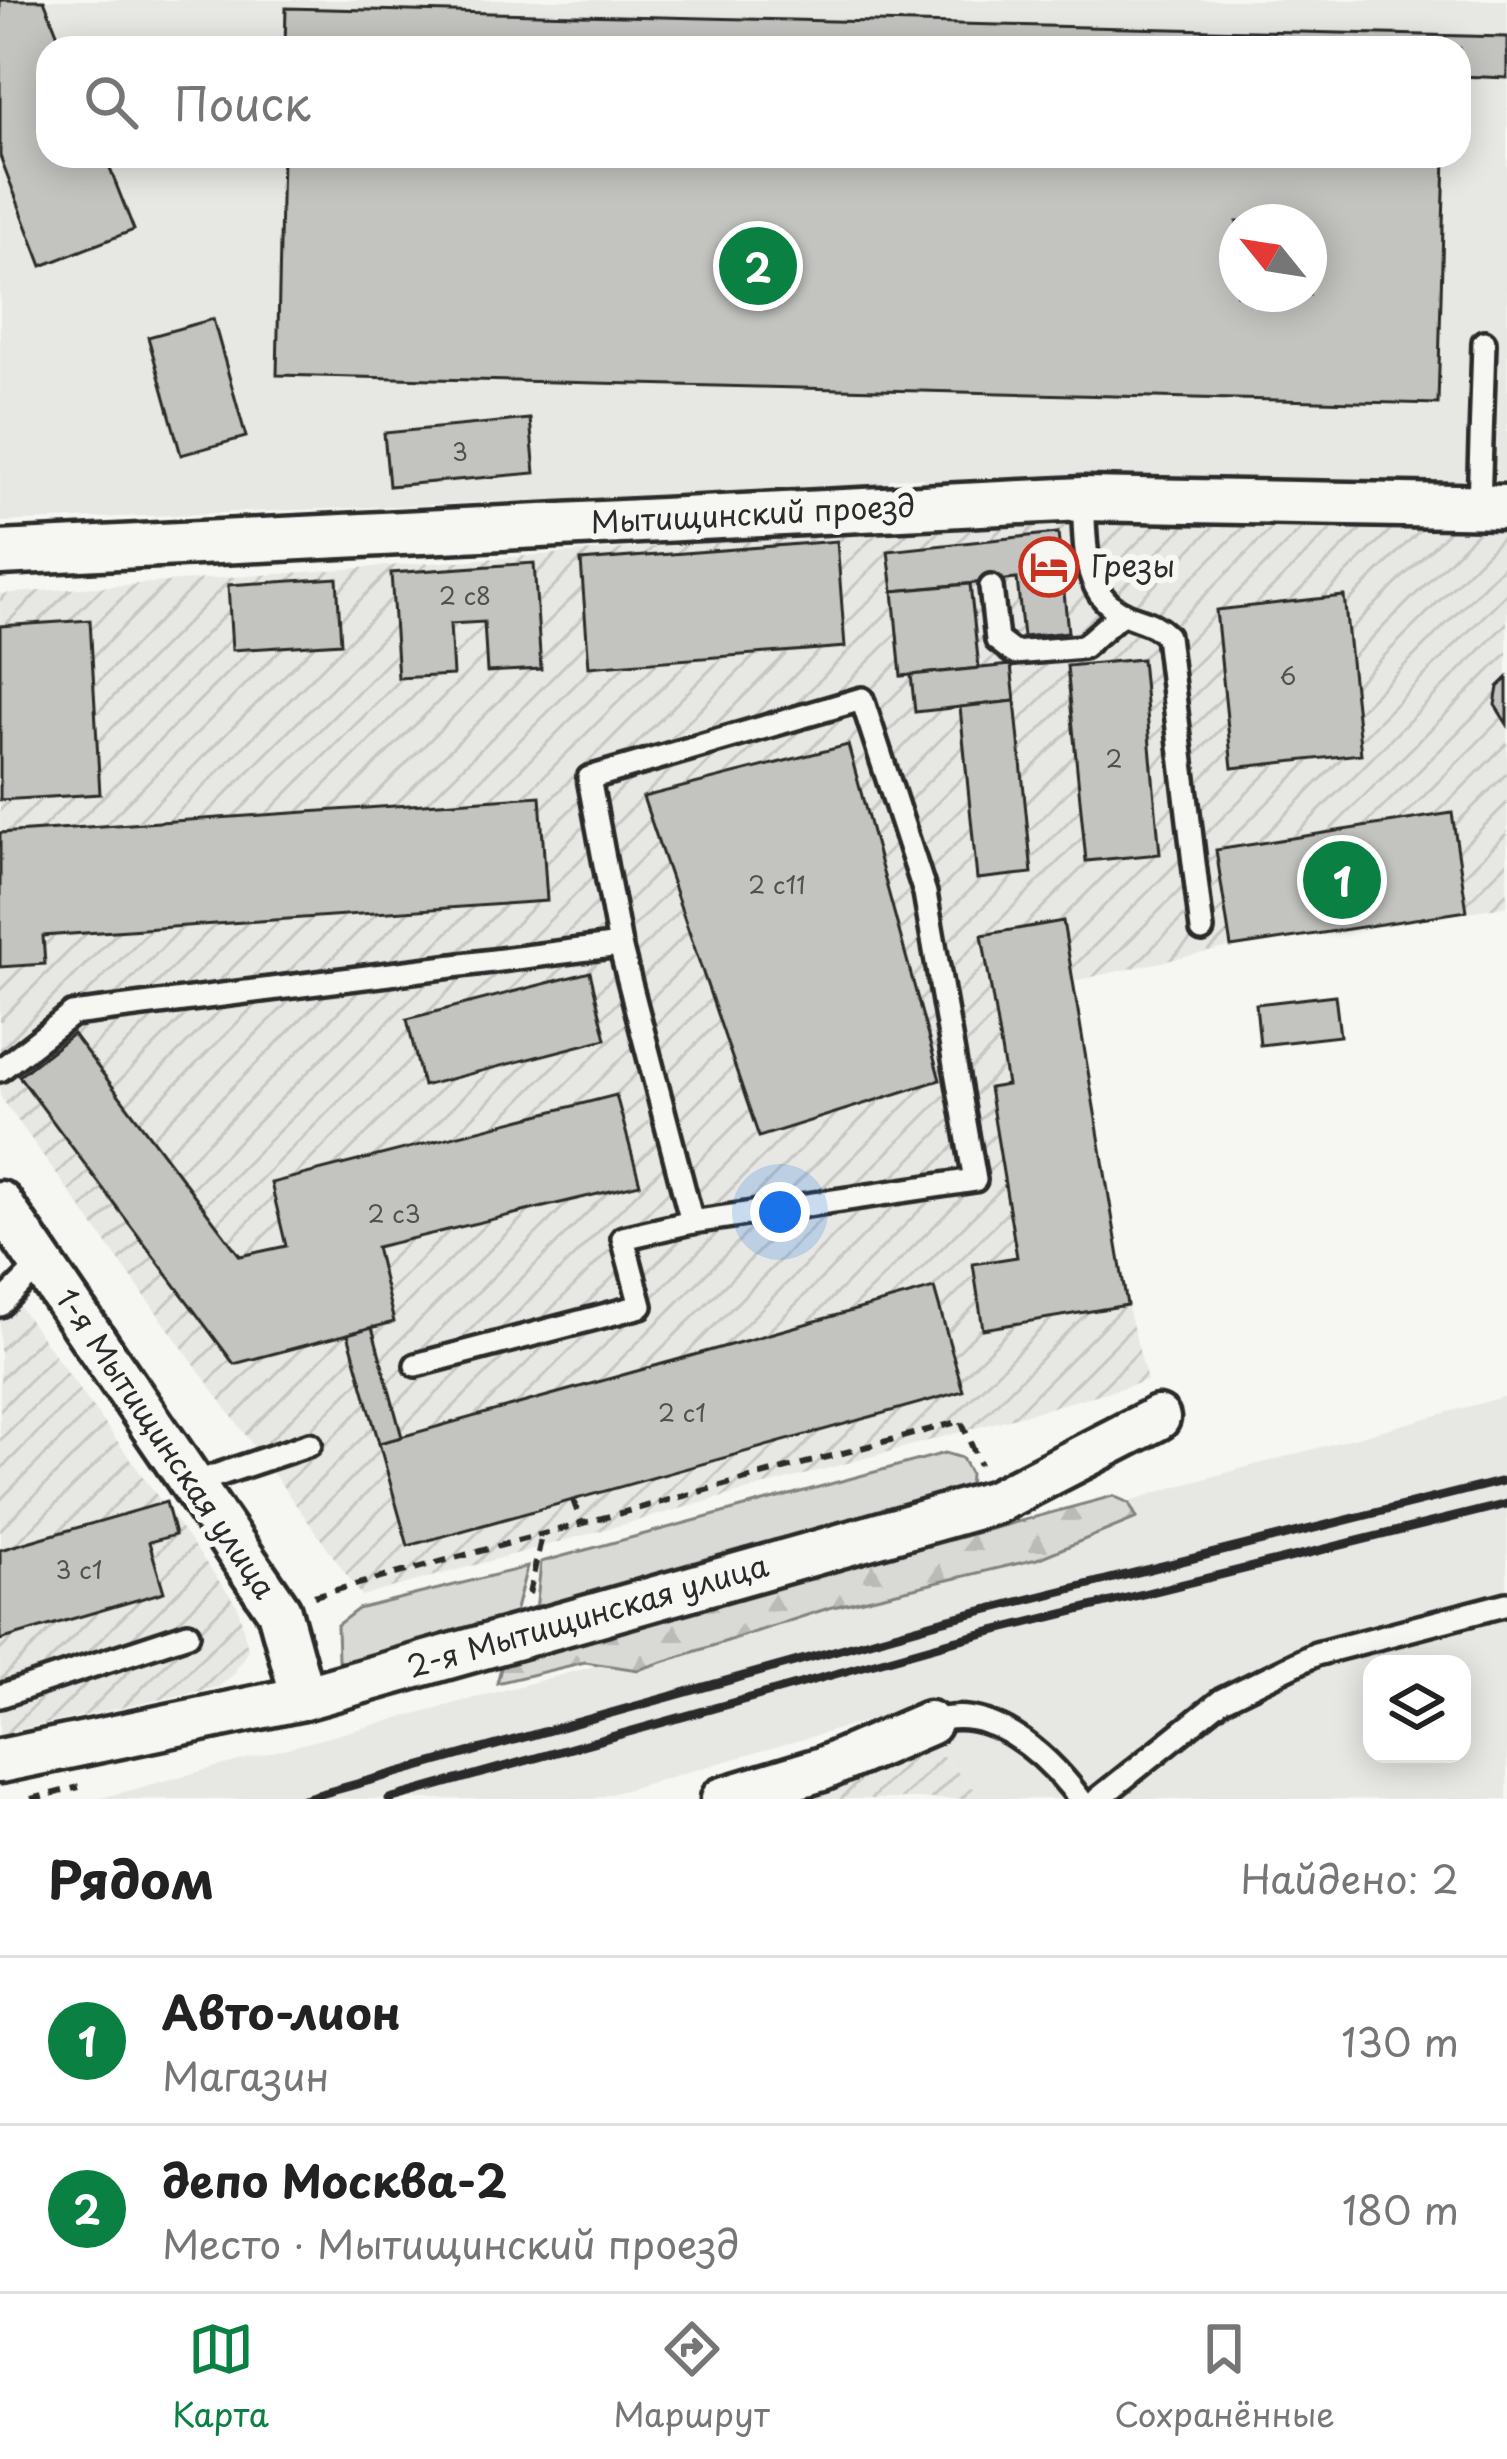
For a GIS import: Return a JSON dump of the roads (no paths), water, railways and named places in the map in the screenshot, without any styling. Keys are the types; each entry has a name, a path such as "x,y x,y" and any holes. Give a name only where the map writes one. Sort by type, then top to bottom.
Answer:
{"street":[{"name":"Мытищинский проезд","path":"0,553 1083,499 1493,507"},
{"name":"1-я Мытищинская улица","path":"0,1203 279,1611 303,1698"},
{"name":"2-я Мытищинская улица","path":"0,1761 303,1698 995,1502 1158,1418"},
{"path":"723,1799 822,1769 929,1724"}],"lane":[{"path":"1484,342 1493,507"},
{"path":"1083,499 1088,572 1102,596 1122,613 1153,622 1167,636 1174,663 1202,930"},
{"path":"992,587 997,640 1014,653 1083,646 1122,613"},
{"path":"416,1365 641,1306 623,1238 692,1222 975,1180 925,893 862,699 589,778 620,945 692,1222"},
{"path":"0,1070 73,1014 620,945"},
{"path":"0,1305 41,1264"},
{"path":"191,1484 310,1444"},
{"path":"1099,1799 1222,1700 1316,1654 1507,1604"},
{"path":"0,1696 188,1634"},
{"path":"929,1724 946,1717 1007,1729 1056,1767 1080,1799"}],"railway":[{"path":"303,1799 941,1621 1507,1480"},
{"path":"389,1799 953,1641 1507,1504"}],"place":[{"name":"депо Москва-2","path":"758,266"},
{"name":"Грезы","path":"1049,567"},
{"name":"Авто-лион","path":"1342,880"}]}
